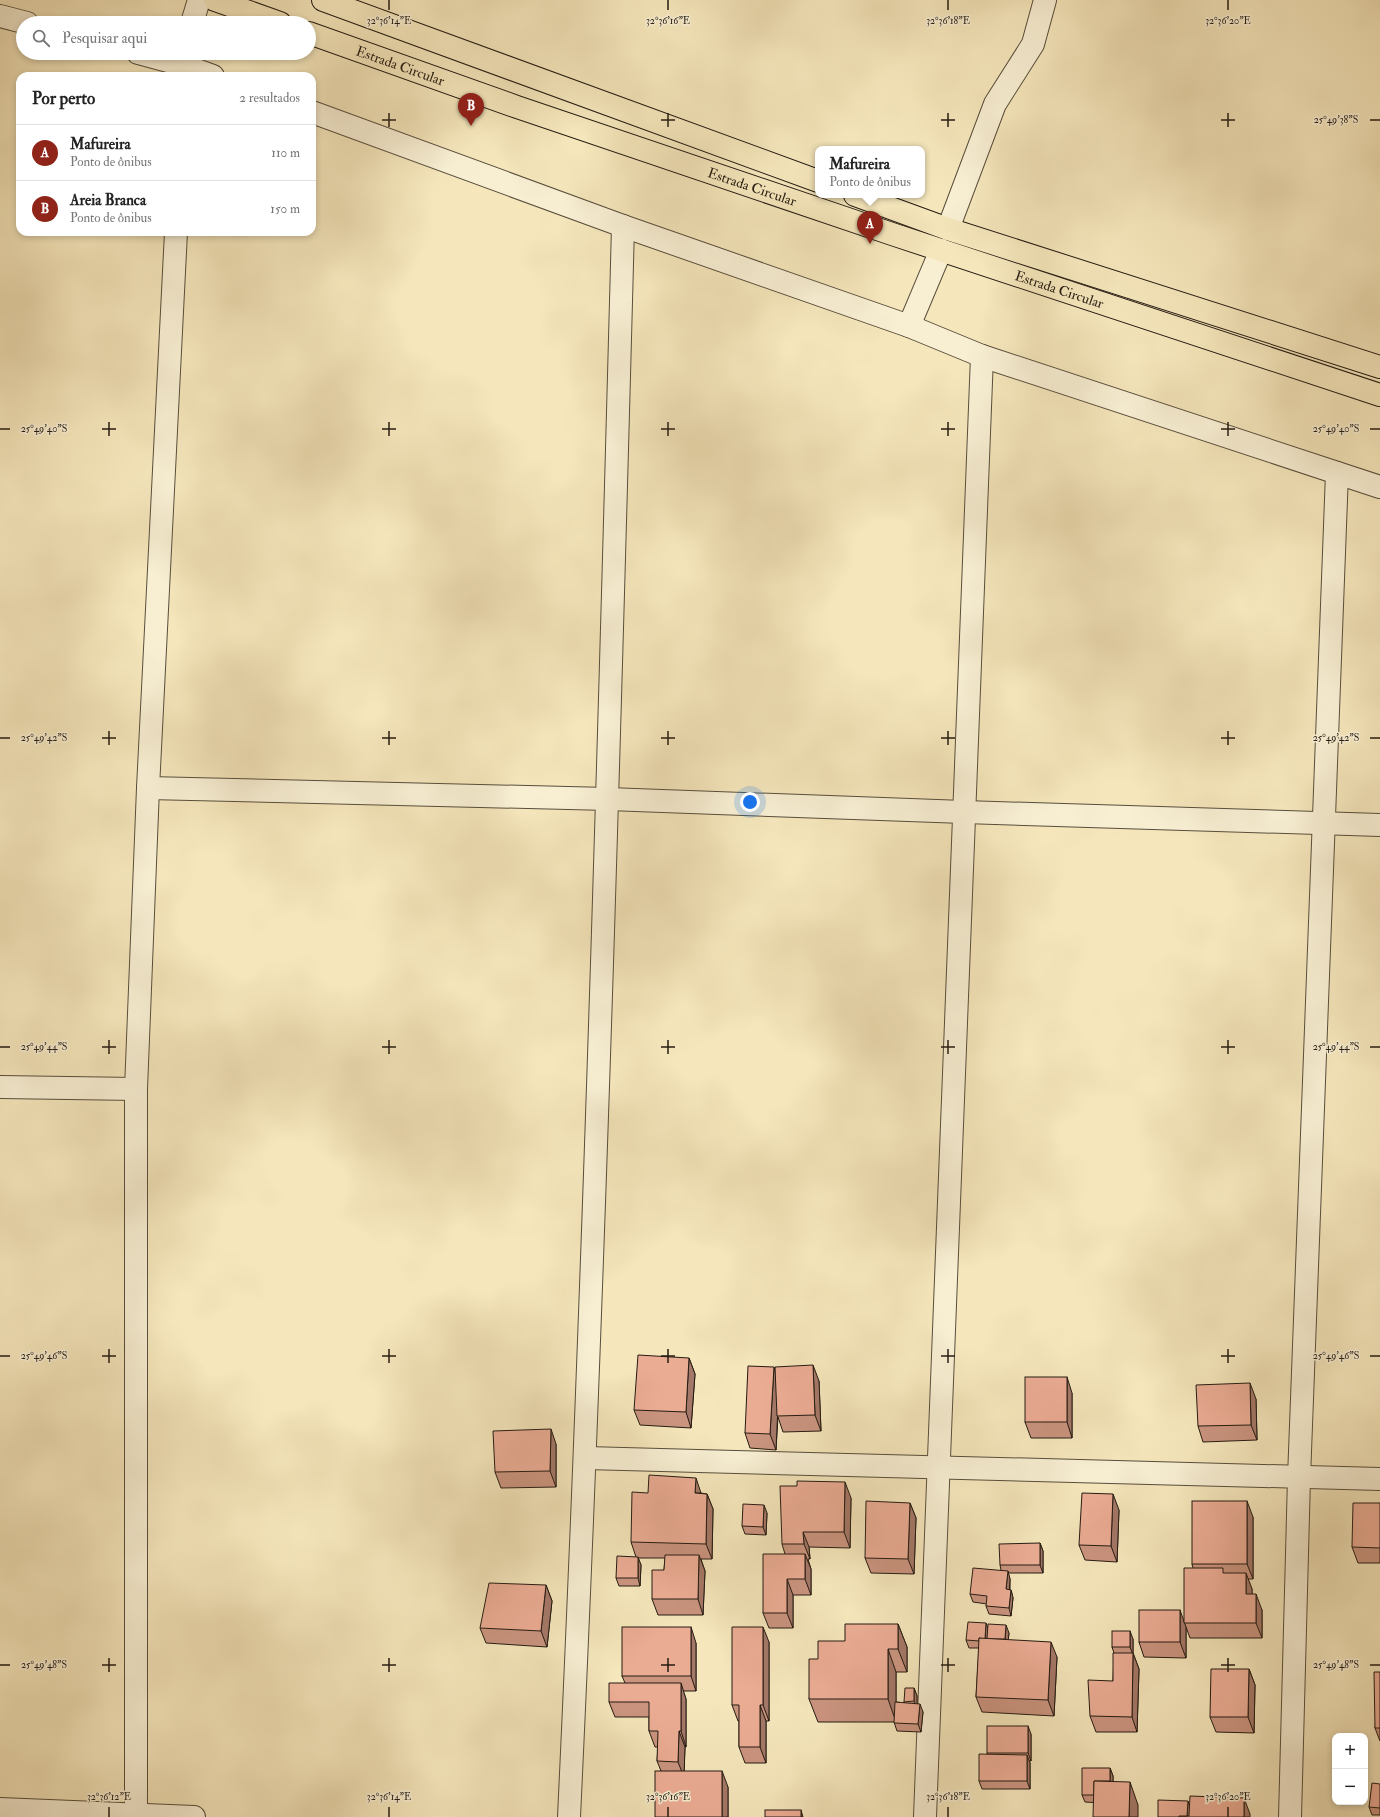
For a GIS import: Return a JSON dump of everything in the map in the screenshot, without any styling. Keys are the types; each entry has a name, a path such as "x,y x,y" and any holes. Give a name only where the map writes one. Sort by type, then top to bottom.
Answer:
{"main road":[{"path":"215,0 260,16"},
{"name":"Estrada Circular","path":"323,0 815,181"},
{"name":"Estrada Circular","path":"316,35 517,107 941,250 1380,395"},
{"name":"Estrada Circular","path":"863,198 948,229 1380,367"}],"street":[{"path":"194,16 199,0"},
{"path":"948,229 995,104 1033,44 1046,0"},
{"path":"0,16 16,20"},
{"path":"166,60 186,65 203,72"},
{"path":"316,113 623,226 909,326 982,356 1380,487"},
{"path":"569,1817 586,1458 608,798 623,226"},
{"path":"136,1816 136,1089 148,788 176,236"},
{"path":"909,326 941,250"},
{"path":"925,1817 982,356"},
{"path":"1290,1817 1299,1478 1337,473"},
{"path":"148,788 608,798 964,812 1324,822 1380,825"},
{"path":"0,1087 136,1089"},
{"path":"586,1458 1380,1479"},
{"path":"0,1809 136,1816 194,1817"}],"building":[{"path":"638,1355 689,1358 686,1412 634,1410"},
{"path":"813,1365 815,1415 777,1416 775,1367"},
{"path":"748,1366 774,1367 770,1434 745,1433"},
{"path":"1025,1377 1067,1377 1067,1422 1025,1422"},
{"path":"1250,1383 1251,1425 1198,1426 1196,1385"},
{"path":"551,1429 550,1471 495,1472 493,1431"},
{"path":"649,1475 696,1478 695,1493 707,1494 706,1544 631,1542 632,1492 648,1493"},
{"path":"797,1481 845,1482 844,1532 803,1532 804,1544 782,1544 780,1486 797,1486"},
{"path":"1082,1493 1113,1494 1111,1546 1079,1545"},
{"path":"866,1501 910,1503 908,1559 865,1558"},
{"path":"1192,1501 1247,1501 1247,1564 1192,1564"},
{"path":"1353,1503 1380,1503 1380,1548 1352,1547"},
{"path":"743,1504 764,1505 763,1527 742,1526"},
{"path":"1040,1543 1040,1565 1000,1565 999,1544"},
{"path":"763,1554 805,1554 805,1579 787,1579 787,1613 763,1613"},
{"path":"665,1555 699,1555 698,1599 652,1599 652,1570 664,1570"},
{"path":"617,1556 638,1557 638,1578 616,1578"},
{"path":"973,1568 1008,1571 1006,1589 1011,1590 1009,1608 986,1606 987,1596 970,1594"},
{"path":"1184,1568 1223,1568 1223,1573 1246,1573 1246,1594 1256,1594 1256,1623 1184,1623"},
{"path":"489,1583 546,1585 541,1631 480,1628"},
{"path":"1139,1610 1180,1610 1180,1642 1139,1642"},
{"path":"968,1622 986,1623 985,1639 979,1638 979,1641 966,1640"},
{"path":"845,1624 898,1624 898,1649 888,1649 888,1699 809,1699 809,1659 818,1659 818,1641 845,1641"},
{"path":"988,1624 1006,1625 1005,1639 987,1639"},
{"path":"622,1627 691,1627 691,1676 622,1676"},
{"path":"732,1627 763,1627 763,1705 760,1705 760,1747 739,1747 739,1705 732,1705"},
{"path":"1112,1631 1130,1631 1130,1647 1112,1647"},
{"path":"979,1638 1051,1642 1048,1700 976,1697"},
{"path":"1113,1653 1133,1653 1132,1717 1090,1716 1088,1680 1113,1681"},
{"path":"1211,1669 1249,1669 1248,1717 1210,1717"},
{"path":"1374,1672 1380,1672 1380,1728 1375,1728"},
{"path":"609,1683 681,1683 681,1731 679,1731 678,1762 657,1761 658,1731 649,1731 649,1702 609,1702"},
{"path":"905,1688 914,1688 914,1701 904,1702"},
{"path":"895,1702 920,1704 918,1724 894,1723"},
{"path":"987,1726 1028,1726 1028,1753 987,1753"},
{"path":"979,1754 1027,1755 1027,1781 979,1781"},
{"path":"1082,1768 1110,1768 1110,1781 1094,1781 1094,1795 1082,1795"},
{"path":"655,1771 722,1771 722,1817 655,1817"},
{"path":"1094,1781 1130,1782 1129,1817 1093,1817"},
{"path":"1372,1783 1380,1784 1380,1808 1369,1807"},
{"path":"1190,1796 1244,1798 1244,1817 1179,1817 1189,1816"},
{"path":"1158,1800 1188,1801 1187,1816 1158,1817"},
{"path":"765,1810 801,1810 801,1817 765,1817"}],"place":[{"name":"Areia Branca","path":"471,126"},
{"name":"Mafureira","path":"870,244"}]}
